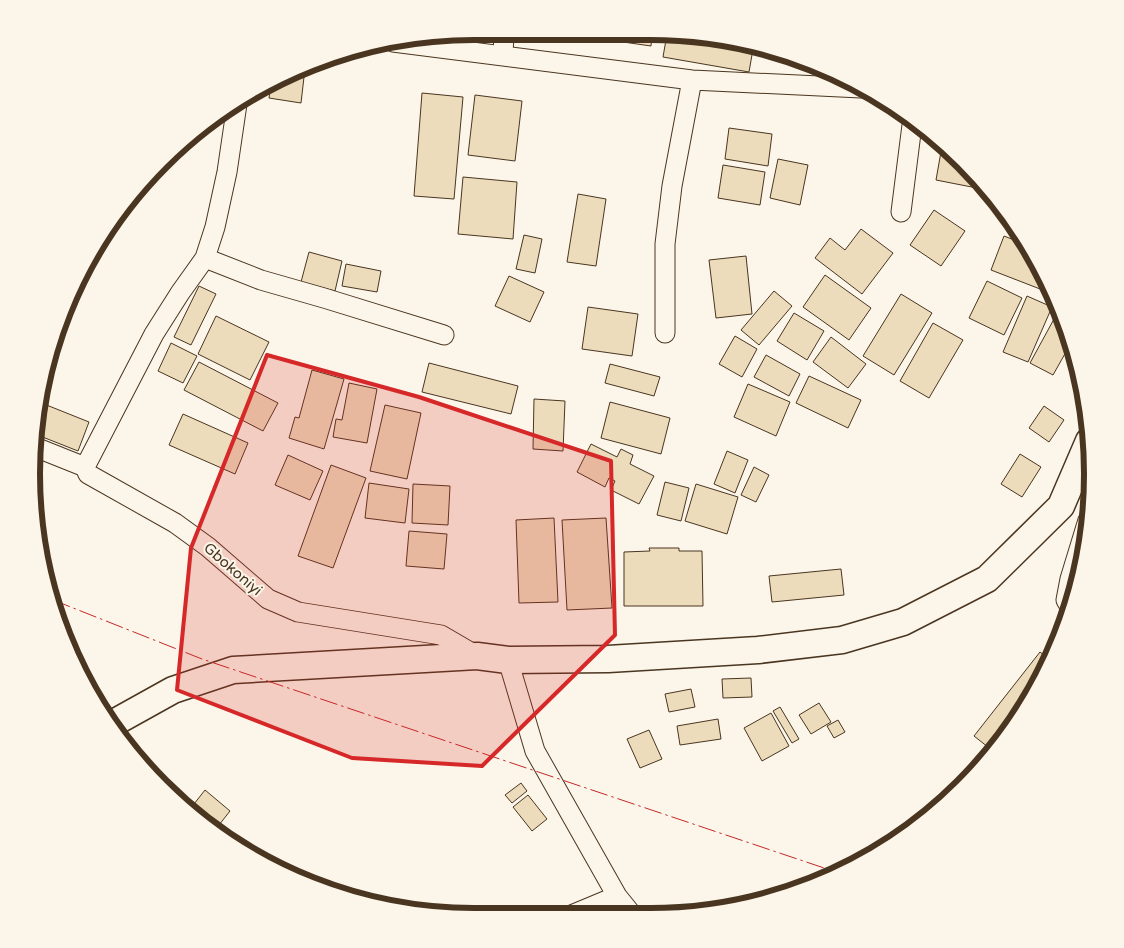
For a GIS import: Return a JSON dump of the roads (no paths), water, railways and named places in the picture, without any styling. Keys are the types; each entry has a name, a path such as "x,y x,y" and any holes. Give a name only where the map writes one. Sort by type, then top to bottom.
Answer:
{"main road":[{"path":"117,721 173,690 233,670 477,656 508,660 608,659 758,650 842,640 903,622 987,579 1061,506 1083,456"}],"street":[{"path":"503,56 504,40"},
{"path":"413,45 692,80 846,87"},
{"path":"665,334 666,234 672,186 692,80"},
{"path":"85,467 154,334 205,258 227,172 236,111"},
{"path":"901,212 912,128"},
{"path":"205,258 261,280 444,335"},
{"name":"Gbokoniyi","path":"41,449 85,467 88,474 182,528 208,547 268,599 298,612 441,635 477,656"},
{"path":"1068,590 1075,561"},
{"path":"508,660 535,751 616,896 626,908"},
{"path":"588,908 616,896"}]}
